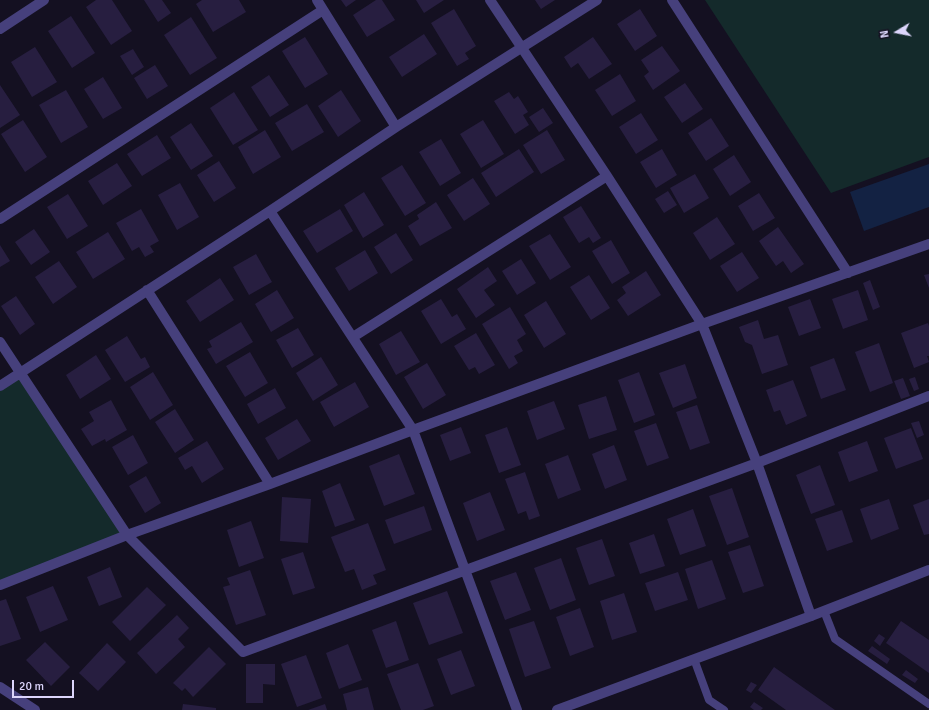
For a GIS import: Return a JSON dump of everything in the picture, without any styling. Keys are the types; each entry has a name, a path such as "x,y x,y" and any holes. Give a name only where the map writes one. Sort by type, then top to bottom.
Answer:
{"street":[{"path":"0,29 44,0"},
{"path":"317,0 396,127"},
{"path":"490,0 607,176 702,324 757,463 812,616"},
{"path":"0,386 270,211 396,127 597,0"},
{"path":"672,0 848,273"},
{"path":"0,220 323,10"},
{"path":"353,337 607,176"},
{"path":"270,211 413,430 517,710"},
{"path":"0,585 127,535 270,484 413,430 702,324 929,244"},
{"path":"147,290 270,484"},
{"path":"0,342 127,535 243,652 757,463 929,396"},
{"path":"557,710 812,616 929,570"},
{"path":"0,687 36,710"}],"lane":[{"path":"824,611 835,639 929,704"},
{"path":"694,659 709,700 724,710"}],"green space":[{"path":"705,0 929,0 929,157 831,193"},
{"path":"20,373 127,535 0,585 0,386"}],"water":[{"path":"929,164 929,207 864,231 850,192"}],"building":[{"path":"96,0 112,0 132,31 111,45 86,7"},
{"path":"144,0 162,0 171,13 158,22"},
{"path":"202,0 239,0 246,12 213,32 196,4"},
{"path":"341,0 356,0 346,7"},
{"path":"376,0 382,0 395,20 367,37 353,15"},
{"path":"416,0 444,0 424,13"},
{"path":"535,0 555,0 541,9"},
{"path":"454,9 476,46 465,53 469,59 457,66 431,23"},
{"path":"640,9 657,36 635,51 617,24"},
{"path":"71,16 95,53 72,68 48,31"},
{"path":"191,17 217,58 190,75 164,35"},
{"path":"424,34 437,54 402,77 389,57"},
{"path":"305,37 328,74 305,88 282,51"},
{"path":"593,37 612,64 589,79 578,63 571,68 564,57"},
{"path":"662,46 680,71 653,90 644,76 649,72 641,60"},
{"path":"35,47 57,82 32,97 11,62"},
{"path":"133,49 144,67 132,75 120,56"},
{"path":"155,65 168,86 147,99 134,78"},
{"path":"620,74 636,101 612,116 595,90"},
{"path":"269,75 289,105 270,117 251,87"},
{"path":"103,77 122,108 103,119 84,89"},
{"path":"685,83 703,109 682,123 664,97"},
{"path":"0,85 20,115 0,128"},
{"path":"66,90 88,127 61,143 39,105"},
{"path":"341,90 361,121 338,137 318,106"},
{"path":"234,92 258,130 233,145 210,108"},
{"path":"509,92 514,99 518,96 528,112 523,115 529,125 515,134 494,101"},
{"path":"307,104 324,132 292,151 275,123"},
{"path":"543,108 553,123 539,132 529,117"},
{"path":"641,113 658,140 636,154 619,127"},
{"path":"711,118 729,146 706,161 688,133"},
{"path":"23,120 47,157 25,172 1,134"},
{"path":"483,120 504,154 481,168 460,134"},
{"path":"191,123 213,156 191,170 170,137"},
{"path":"265,130 281,157 253,174 238,147"},
{"path":"547,130 565,160 541,174 523,145"},
{"path":"157,135 171,158 142,176 127,154"},
{"path":"441,139 461,173 440,186 419,152"},
{"path":"519,149 534,172 496,197 481,173"},
{"path":"662,149 677,175 656,188 640,162"},
{"path":"734,155 751,182 730,196 713,169"},
{"path":"219,161 236,188 214,202 197,175"},
{"path":"117,163 132,186 103,205 88,181"},
{"path":"402,165 426,203 405,216 381,178"},
{"path":"695,174 709,198 684,213 670,188"},
{"path":"473,178 490,204 464,221 447,195"},
{"path":"180,183 199,217 177,230 158,195"},
{"path":"668,191 677,205 664,213 655,199"},
{"path":"364,192 384,225 363,238 344,205"},
{"path":"759,193 775,218 753,231 738,206"},
{"path":"68,194 88,226 67,239 47,207"},
{"path":"436,202 452,228 420,246 408,226 419,219 417,215"},
{"path":"581,206 601,238 593,243 589,237 579,243 563,217"},
{"path":"141,209 159,241 150,246 154,252 145,257 139,247 132,251 116,223"},
{"path":"340,209 353,231 317,253 303,231"},
{"path":"717,217 735,244 710,260 693,233"},
{"path":"778,227 804,264 791,273 783,261 776,266 759,241"},
{"path":"34,229 50,252 31,265 15,242"},
{"path":"108,232 125,259 93,279 76,252"},
{"path":"396,233 413,260 391,274 374,247"},
{"path":"550,234 571,267 550,280 529,246"},
{"path":"611,240 630,273 612,284 592,251"},
{"path":"0,245 10,261 0,267"},
{"path":"365,250 378,273 349,291 335,268"},
{"path":"742,252 759,278 737,292 720,266"},
{"path":"256,254 272,282 249,295 233,267"},
{"path":"521,259 536,283 517,295 502,271"},
{"path":"59,261 77,287 53,304 35,277"},
{"path":"488,267 497,281 484,290 495,305 476,318 457,289"},
{"path":"646,271 661,295 628,316 617,300 626,293 622,287"},
{"path":"929,274 929,288 924,275"},
{"path":"589,275 610,308 591,320 570,287"},
{"path":"220,278 234,300 200,322 186,301"},
{"path":"870,280 880,307 873,310 863,283"},
{"path":"277,290 294,318 271,332 255,304"},
{"path":"858,290 868,320 843,329 832,299"},
{"path":"16,296 35,324 20,335 1,306"},
{"path":"441,299 452,317 457,314 466,329 441,344 421,311"},
{"path":"810,299 821,328 799,336 788,307"},
{"path":"546,301 566,334 544,348 524,315"},
{"path":"510,307 526,334 517,340 523,351 514,356 518,363 509,369 482,324"},
{"path":"758,320 764,339 778,335 788,365 762,374 752,345 745,342 739,327"},
{"path":"241,322 253,342 216,364 207,349 212,347 209,341"},
{"path":"928,323 929,356 927,356 929,362 914,368 901,333"},
{"path":"298,328 314,355 292,368 276,340"},
{"path":"401,331 420,362 396,375 379,344"},
{"path":"476,333 495,365 479,374 475,367 469,370 454,346"},
{"path":"127,336 141,359 145,357 150,367 125,382 105,350"},
{"path":"879,343 893,383 870,392 855,352"},
{"path":"250,352 268,383 245,397 226,366"},
{"path":"96,355 111,379 80,399 66,375"},
{"path":"321,357 338,385 313,401 296,373"},
{"path":"834,358 846,390 821,399 810,367"},
{"path":"427,363 446,395 423,409 404,377"},
{"path":"685,364 697,398 673,408 659,373"},
{"path":"153,372 173,405 150,420 130,387"},
{"path":"639,372 655,415 634,423 618,380"},
{"path":"915,377 919,389 914,391 909,379"},
{"path":"903,378 910,396 901,399 894,381"},
{"path":"793,380 807,416 786,425 780,410 774,412 766,390"},
{"path":"355,382 369,407 334,427 320,402"},
{"path":"275,388 286,408 258,424 247,404"},
{"path":"606,396 617,430 589,439 578,405"},
{"path":"111,400 127,430 106,442 105,439 92,446 81,429 94,421 89,412"},
{"path":"554,401 565,429 537,440 527,411"},
{"path":"697,405 710,443 690,450 676,412"},
{"path":"175,409 194,440 175,453 155,422"},
{"path":"297,419 311,441 278,460 265,438"},
{"path":"919,421 924,435 917,438 911,423"},
{"path":"656,423 669,458 647,466 634,431"},
{"path":"461,427 471,453 450,461 440,435"},
{"path":"507,427 521,465 499,473 485,435"},
{"path":"911,428 923,459 896,469 884,438"},
{"path":"133,435 148,463 128,475 112,447"},
{"path":"207,441 224,469 202,483 192,466 185,470 178,458"},
{"path":"867,441 878,471 849,482 838,452"},
{"path":"614,445 627,480 605,489 592,454"},
{"path":"399,454 415,494 384,506 369,466"},
{"path":"568,455 581,490 558,499 545,464"},
{"path":"820,465 835,505 811,514 796,475"},
{"path":"525,472 540,516 529,520 526,511 518,514 505,479"},
{"path":"146,476 161,503 145,513 129,486"},
{"path":"340,483 355,520 335,527 322,491"},
{"path":"732,488 749,537 727,545 709,496"},
{"path":"490,492 505,530 477,541 463,503"},
{"path":"282,497 311,499 308,543 280,541"},
{"path":"889,499 899,529 871,540 860,509"},
{"path":"929,499 929,534 924,535 913,505"},
{"path":"424,506 432,530 394,544 385,520"},
{"path":"693,509 706,546 680,555 667,519"},
{"path":"842,510 853,542 827,551 815,519"},
{"path":"251,521 264,558 239,567 227,530"},
{"path":"368,523 386,570 373,575 377,584 362,590 354,569 345,572 331,537"},
{"path":"654,534 665,566 640,574 629,543"},
{"path":"602,539 615,576 589,585 576,548"},
{"path":"750,545 764,586 743,593 728,552"},
{"path":"303,552 315,588 293,595 281,559"},
{"path":"561,558 576,600 550,610 534,568"},
{"path":"712,560 726,599 698,609 685,569"},
{"path":"110,567 122,597 99,606 87,577"},
{"path":"250,570 266,615 236,625 223,587 230,585 227,578"},
{"path":"516,572 531,610 505,620 490,581"},
{"path":"678,572 688,600 655,611 645,583"},
{"path":"53,586 68,620 40,632 26,597"},
{"path":"147,587 166,605 130,641 112,622"},
{"path":"447,591 463,633 429,645 413,603"},
{"path":"624,593 637,632 612,640 600,601"},
{"path":"6,599 21,639 0,646 0,601"},
{"path":"580,608 594,647 570,656 556,617"},
{"path":"177,615 189,628 178,639 185,647 156,674 137,653"},
{"path":"396,621 409,660 386,668 372,630"},
{"path":"534,621 551,668 525,677 509,629"},
{"path":"901,621 929,640 929,673 886,643"},
{"path":"879,634 885,638 880,646 874,641"},
{"path":"45,642 70,667 51,686 26,660"},
{"path":"107,643 126,662 98,691 79,673"},
{"path":"348,644 362,680 339,689 326,653"},
{"path":"872,646 890,659 887,664 868,651"},
{"path":"209,647 226,664 193,697 185,688 182,691 173,683"},
{"path":"461,650 475,686 451,695 437,659"},
{"path":"306,655 322,698 297,707 281,664"},
{"path":"418,663 434,706 423,710 401,710 387,674"},
{"path":"246,664 275,664 275,685 263,684 263,703 246,703"},
{"path":"774,667 835,710 786,710 758,690"},
{"path":"906,670 918,679 915,683 902,675"},
{"path":"751,682 757,685 751,693 746,690"},
{"path":"368,687 374,710 347,710 343,694"},
{"path":"754,702 763,708 761,710 754,710 750,707"},
{"path":"183,704 216,708 216,710 182,710"},
{"path":"325,704 327,710 308,710"}]}
